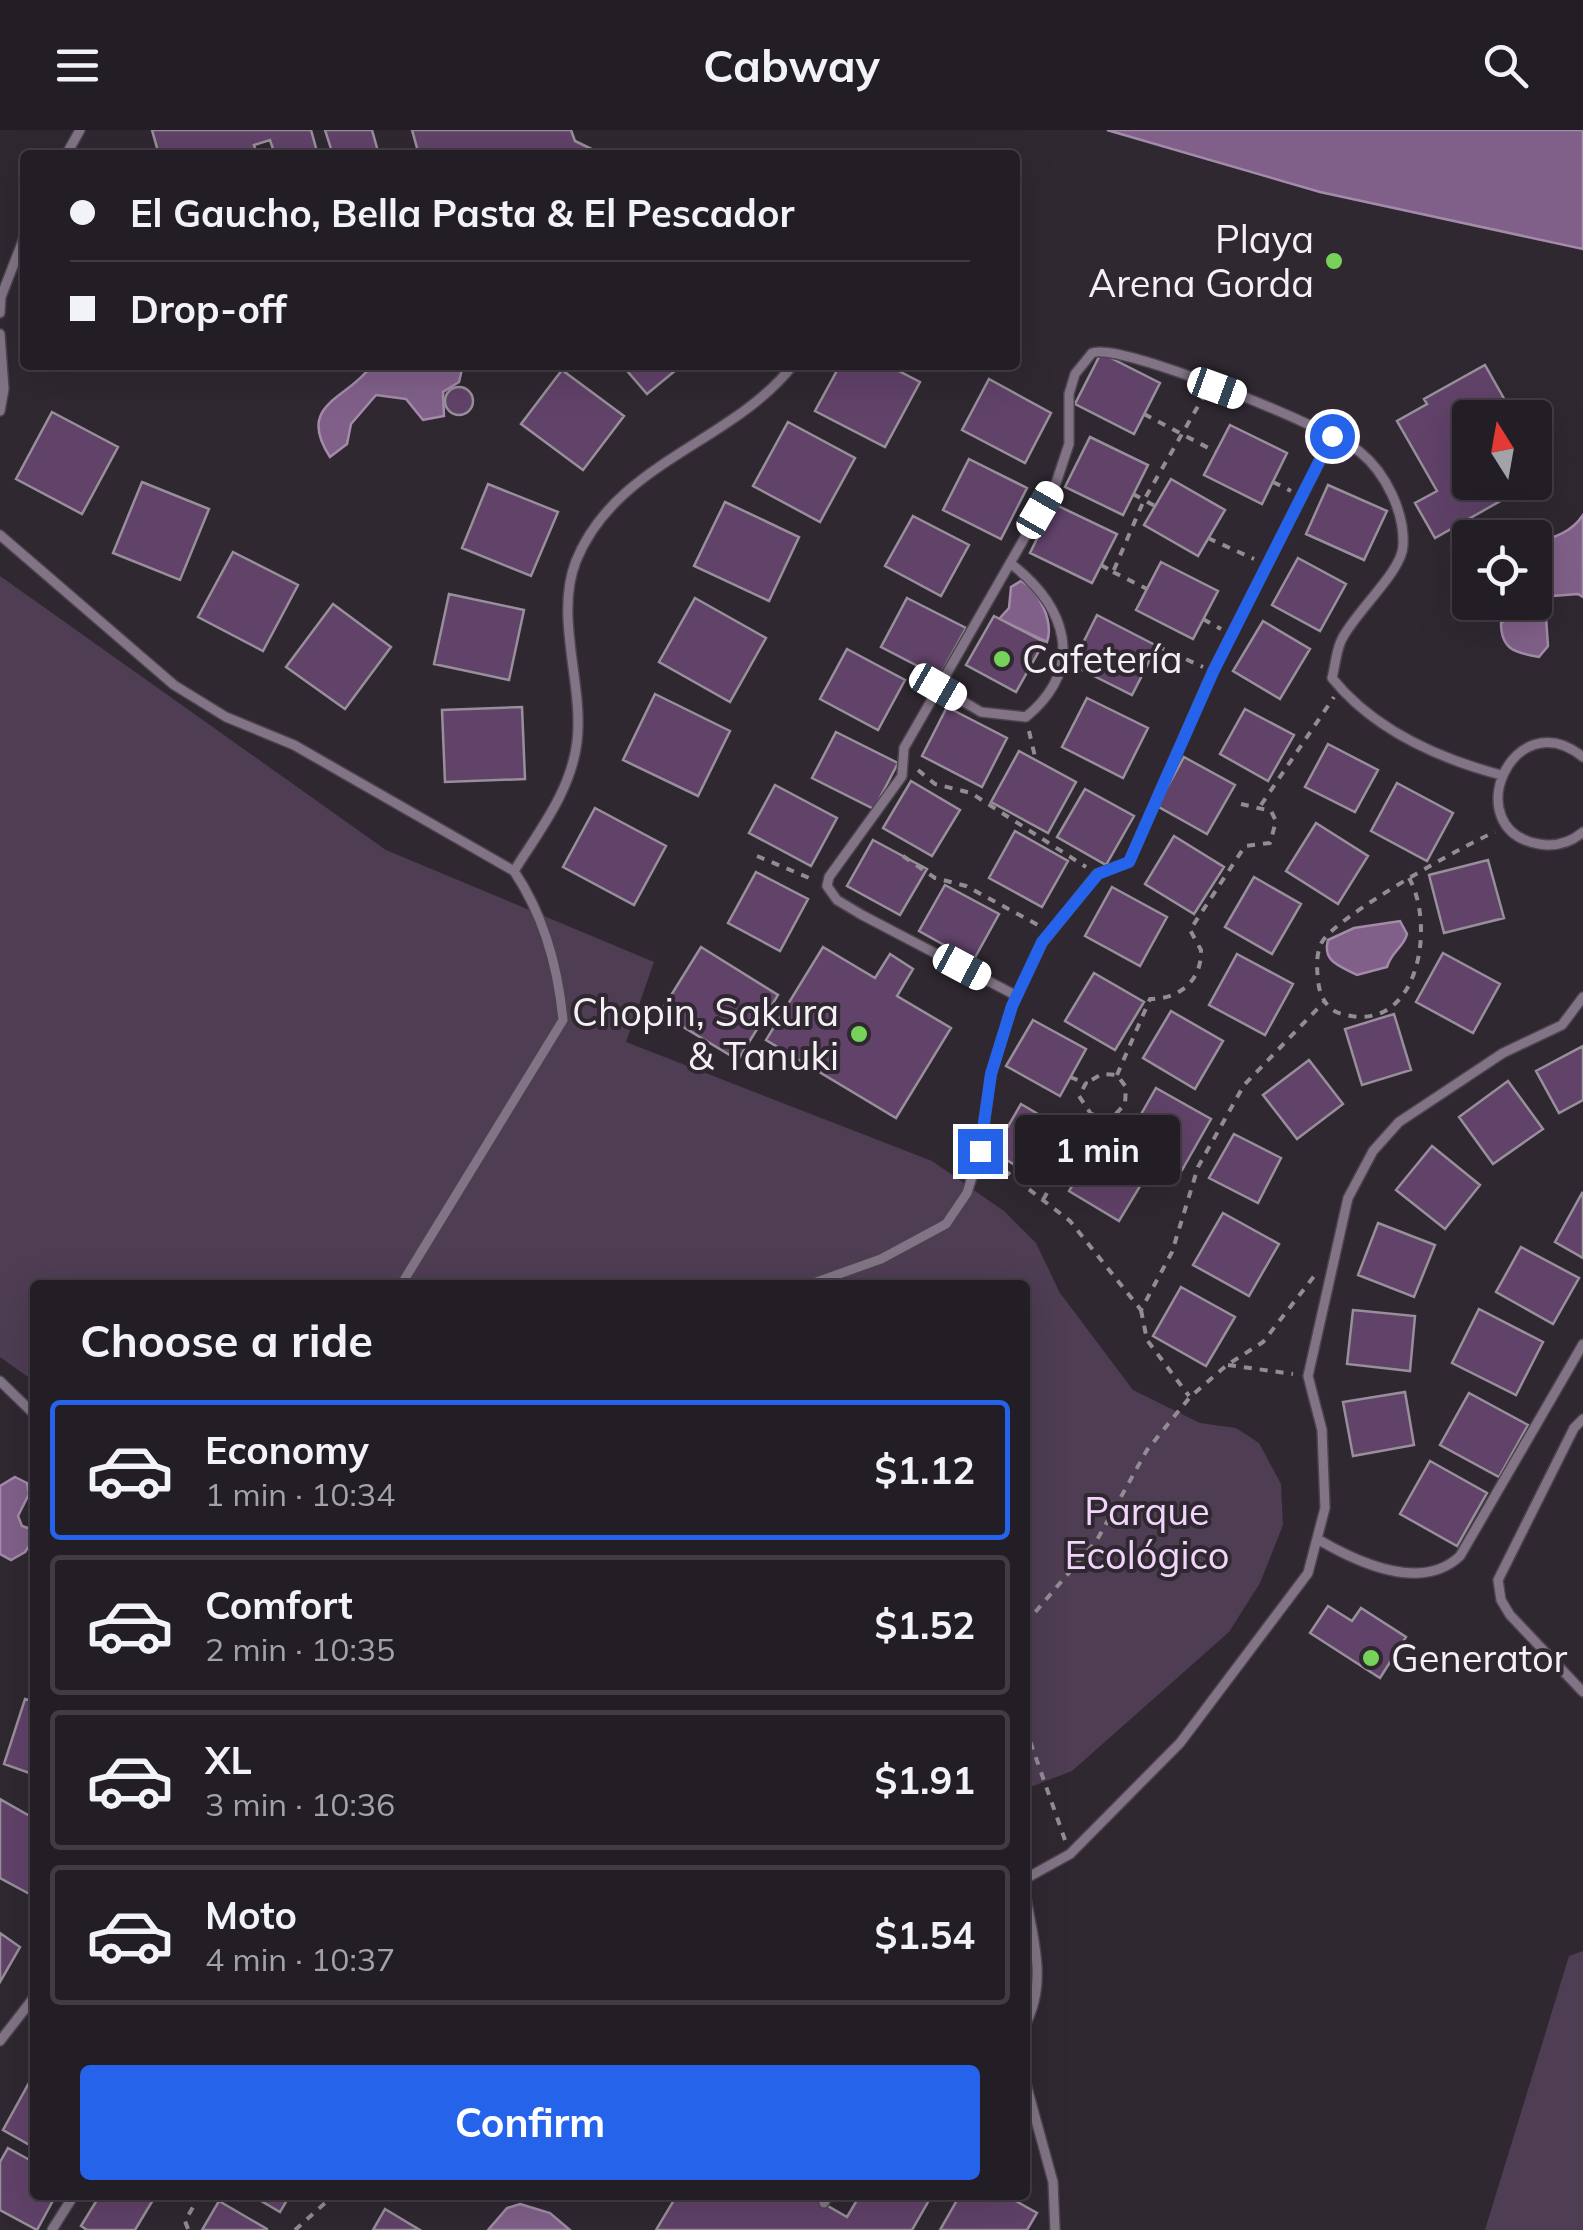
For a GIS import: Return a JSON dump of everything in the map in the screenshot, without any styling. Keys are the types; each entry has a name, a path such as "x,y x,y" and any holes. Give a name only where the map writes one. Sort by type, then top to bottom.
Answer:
{"lane":[{"path":"0,312 1,297 20,247"},
{"path":"0,334 0,411"},
{"path":"1017,996 862,915 838,900 827,886 829,877 902,776 904,748 1064,465 1072,384 1092,352 1112,349 1291,416 1360,452 1388,486 1401,520 1404,551 1340,641 1332,678 1360,711 1404,738 1464,765 1501,775"},
{"path":"514,871 560,798 574,764 578,738 570,590 575,564 588,538 610,510 661,463 742,415 788,370"},
{"path":"823,1280 881,1260 946,1224 967,1194 991,1074 1017,996 1050,932 1098,874 1129,862 1213,672 1332,436"},
{"path":"0,535 174,686 226,717 294,746 514,871 534,901 558,974 562,1020 403,1280"},
{"path":"938,687 981,712 1026,717 1048,699 1060,676 1062,644 1056,610 1036,583 1010,563"},
{"path":"1583,757 1556,744 1534,746 1514,756 1501,775 1498,807 1508,826 1522,838 1544,845 1566,842 1583,832"},
{"path":"1030,1877 1070,1854 1180,1744 1308,1573 1325,1508 1322,1430 1308,1376 1348,1198 1373,1151 1400,1122 1503,1053 1562,1025 1583,997"},
{"path":"1319,1540 1376,1568 1412,1572 1449,1567 1460,1556 1583,1344"},
{"path":"0,1380 30,1411"},
{"path":"1583,1419 1574,1428 1498,1580 1501,1600 1510,1615 1583,1692"},
{"path":"1030,1920 1039,1968 1035,2006 1030,2016"},
{"path":"0,2041 30,2002"},
{"path":"1030,2098 1053,2182 1055,2230"},
{"path":"52,2230 71,2200"}],"path":[{"path":"1113,572 1144,500 1210,386"},
{"path":"1144,414 1216,452"},
{"path":"1133,494 1155,506"},
{"path":"1208,538 1267,565"},
{"path":"1102,565 1147,589"},
{"path":"1157,646 1213,672"},
{"path":"1261,805 1340,688"},
{"path":"1026,717 1036,761"},
{"path":"902,776 914,767 935,784 971,793 1098,874"},
{"path":"1117,1074 1150,999 1167,999 1192,980 1202,950 1190,930 1245,846 1270,843 1276,832 1272,811 1261,805 1241,804"},
{"path":"1408,878 1418,894 1423,938 1420,960 1398,1002 1371,1014 1344,1015 1324,1001 1318,979 1320,944 1334,929 1408,878 1457,848 1508,826"},
{"path":"757,856 827,886"},
{"path":"903,856 935,878 966,886 1050,932"},
{"path":"1140,1310 1172,1252 1198,1167 1244,1085 1324,1001"},
{"path":"1102,1074 1117,1074 1126,1087 1125,1104 1113,1117 1091,1114 1079,1096 1086,1083 1102,1074"},
{"path":"1070,1077 1086,1083"},
{"path":"1043,1200 1091,1114"},
{"path":"980,1143 996,1164 1070,1221 1140,1310 1148,1340 1190,1398"},
{"path":"1030,1618 1097,1540 1146,1450 1190,1398 1227,1365 1263,1342 1317,1272"},
{"path":"1227,1365 1308,1376"},
{"path":"1030,1742 1070,1854"},
{"path":"188,2230 185,2221 197,2200"},
{"path":"295,2230 328,2200"}],"green space":[{"name":"Parque Ecológico","path":"0,576 386,850 654,962 626,1042 932,1161 1004,1211 1036,1243 1060,1293 1133,1390 1200,1423 1236,1428 1259,1443 1281,1484 1283,1525 1260,1583 1229,1632 1072,1771 1030,1787 1030,1280 30,1280 30,1378 0,1357"},
{"path":"1583,1951 1583,2230 1485,2230 1569,1956"}],"shaded area":[{"path":"1107,130 1583,130 1583,249 1320,192"},
{"path":"368,370 462,370 459,382 443,392 444,416 423,420 406,399 376,395 351,424 347,444 330,457 318,425 322,413"},
{"path":"1583,515 1583,597 1552,596 1552,537 1574,526"},
{"path":"1021,581 1043,607 1047,642 999,619 1009,608 1011,587"},
{"path":"1546,620 1548,646 1539,657 1517,652 1507,645 1501,623"},
{"path":"1400,921 1407,934 1387,967 1357,975 1330,958 1328,940 1354,928"},
{"path":"15,1477 27,1483 29,1494 18,1516 22,1526 30,1529 30,1545 11,1560 0,1554 0,1486"},
{"path":"520,2204 550,2213 570,2230 488,2230 507,2208"}],"building":[{"path":"152,130 311,130 317,150 273,150 270,140 254,145 256,150 158,150"},
{"path":"325,130 372,130 378,150 331,150"},
{"path":"412,130 571,130 575,141 594,150 418,150"},
{"path":"1101,353 1160,383 1134,434 1075,404"},
{"path":"1485,365 1505,400 1452,400 1452,500 1502,500 1467,520 1452,520 1452,528 1435,538 1415,503 1437,491 1397,421 1427,404 1424,399"},
{"path":"562,370 624,416 583,470 521,424"},
{"path":"626,370 676,370 647,394"},
{"path":"837,370 897,370 920,382 885,447 815,411"},
{"path":"989,379 1051,413 1025,463 962,430"},
{"path":"459,387 469,391 473,401 469,411 459,415 449,411 445,401 449,391"},
{"path":"52,412 118,447 82,514 16,479"},
{"path":"788,422 855,458 820,522 753,486"},
{"path":"1230,425 1287,453 1262,504 1204,475"},
{"path":"1090,437 1148,465 1123,515 1065,487"},
{"path":"969,459 1027,488 1001,539 943,510"},
{"path":"1171,479 1225,510 1198,556 1144,525"},
{"path":"142,482 209,509 180,580 113,553"},
{"path":"488,484 558,512 531,576 462,548"},
{"path":"1328,485 1387,511 1364,560 1306,534"},
{"path":"725,502 799,537 769,601 694,566"},
{"path":"1054,504 1117,534 1092,583 1030,553"},
{"path":"913,516 969,545 941,596 885,566"},
{"path":"233,552 298,585 263,651 198,617"},
{"path":"1298,558 1346,584 1320,631 1272,605"},
{"path":"1161,562 1218,591 1193,639 1136,610"},
{"path":"449,594 524,610 509,680 434,664"},
{"path":"695,598 766,638 730,702 659,662"},
{"path":"907,598 966,628 939,677 881,647"},
{"path":"333,604 391,647 345,709 286,667"},
{"path":"1097,615 1157,646 1132,695 1072,665"},
{"name":"Cafetería","path":"994,616 1044,642 1016,692 966,665"},
{"path":"1263,621 1310,649 1280,699 1233,671"},
{"path":"847,649 905,680 878,730 820,699"},
{"path":"655,694 730,731 698,796 623,760"},
{"path":"1087,698 1148,728 1123,778 1062,747"},
{"path":"522,707 525,779 445,782 442,710"},
{"path":"947,707 1007,738 982,787 922,756"},
{"path":"1245,709 1294,735 1268,781 1220,754"},
{"path":"836,732 898,763 874,809 812,778"},
{"path":"1328,744 1378,770 1355,812 1305,787"},
{"path":"1019,751 1076,782 1048,833 991,802"},
{"path":"1184,757 1235,785 1207,834 1157,806"},
{"path":"911,781 960,810 932,856 883,828"},
{"path":"1397,783 1453,813 1427,861 1371,831"},
{"path":"775,785 837,818 811,866 749,833"},
{"path":"1085,789 1134,816 1106,865 1057,837"},
{"path":"595,808 666,846 634,905 563,867"},
{"path":"1316,823 1368,856 1338,904 1286,871"},
{"path":"1015,831 1068,861 1042,907 989,878"},
{"path":"1174,836 1224,867 1194,914 1145,884"},
{"path":"873,840 927,869 900,915 847,886"},
{"path":"1488,860 1504,918 1444,933 1429,875"},
{"path":"756,872 808,899 780,951 728,923"},
{"path":"1254,877 1301,904 1272,954 1225,927"},
{"path":"945,885 999,914 973,961 919,931"},
{"path":"1112,887 1167,917 1140,966 1085,936"},
{"path":"701,947 778,995 738,1060 660,1013"},
{"name":"Chopin, Sakura & Tanuki","path":"823,947 875,978 890,954 913,969 897,996 951,1028 896,1118 766,1040"},
{"path":"1443,953 1500,984 1473,1033 1416,1002"},
{"path":"1237,954 1293,984 1265,1035 1209,1005"},
{"path":"1094,973 1144,1002 1115,1050 1065,1021"},
{"path":"1171,1011 1223,1041 1195,1089 1143,1058"},
{"path":"1394,1014 1411,1070 1362,1085 1345,1029"},
{"path":"1033,1020 1086,1049 1060,1096 1006,1066"},
{"path":"1583,1046 1583,1100 1559,1113 1536,1071"},
{"path":"1309,1060 1343,1104 1297,1139 1263,1095"},
{"path":"1508,1081 1543,1129 1493,1164 1459,1117"},
{"path":"1156,1088 1211,1119 1182,1170 1127,1139"},
{"path":"1021,1104 1077,1137 1049,1185 993,1152"},
{"path":"1234,1134 1281,1158 1258,1203 1209,1178"},
{"path":"1432,1146 1480,1185 1445,1229 1396,1190"},
{"path":"1095,1148 1145,1178 1119,1221 1069,1191"},
{"path":"1583,1194 1583,1258 1555,1242"},
{"path":"1223,1213 1279,1244 1249,1296 1193,1265"},
{"path":"1378,1223 1435,1245 1414,1297 1358,1275"},
{"path":"1521,1247 1579,1278 1553,1324 1496,1292"},
{"path":"1181,1287 1235,1317 1206,1366 1153,1336"},
{"path":"1479,1309 1543,1342 1516,1395 1452,1363"},
{"path":"1353,1310 1415,1316 1410,1371 1347,1364"},
{"path":"1405,1392 1414,1445 1353,1456 1343,1402"},
{"path":"1469,1393 1528,1425 1499,1477 1440,1445"},
{"path":"1430,1461 1487,1493 1457,1546 1400,1514"},
{"name":"Generator","path":"1328,1606 1352,1621 1361,1608 1406,1637 1380,1678 1310,1633"},
{"path":"25,1699 30,1700 30,1773 4,1764"},
{"path":"0,1799 30,1816 30,1894 0,1878"},
{"path":"0,1933 20,1947 0,1982"},
{"path":"30,2081 30,2145 3,2130"},
{"path":"8,2148 30,2160 30,2200 53,2200 37,2230 0,2210 0,2162"},
{"path":"97,2200 153,2200 135,2230 87,2230 81,2226"},
{"path":"260,2200 287,2200 280,2212"},
{"path":"674,2200 818,2200 847,2217 857,2200 929,2200 912,2230 656,2230"},
{"path":"957,2200 1014,2200 1037,2213 1027,2230 940,2230"},
{"path":"219,2201 267,2229 267,2230 202,2230"},
{"path":"385,2209 420,2230 373,2230"}],"place":[{"name":"Playa Arena Gorda","path":"1334,261"},
{"name":"Cafetería","path":"1002,659"},
{"name":"Chopin, Sakura & Tanuki","path":"859,1034"},
{"name":"Generator","path":"1371,1658"}],"route":[{"path":"980,1151 991,1074 1012,1006 1042,942 1098,874 1129,862 1213,672 1332,436"}]}
